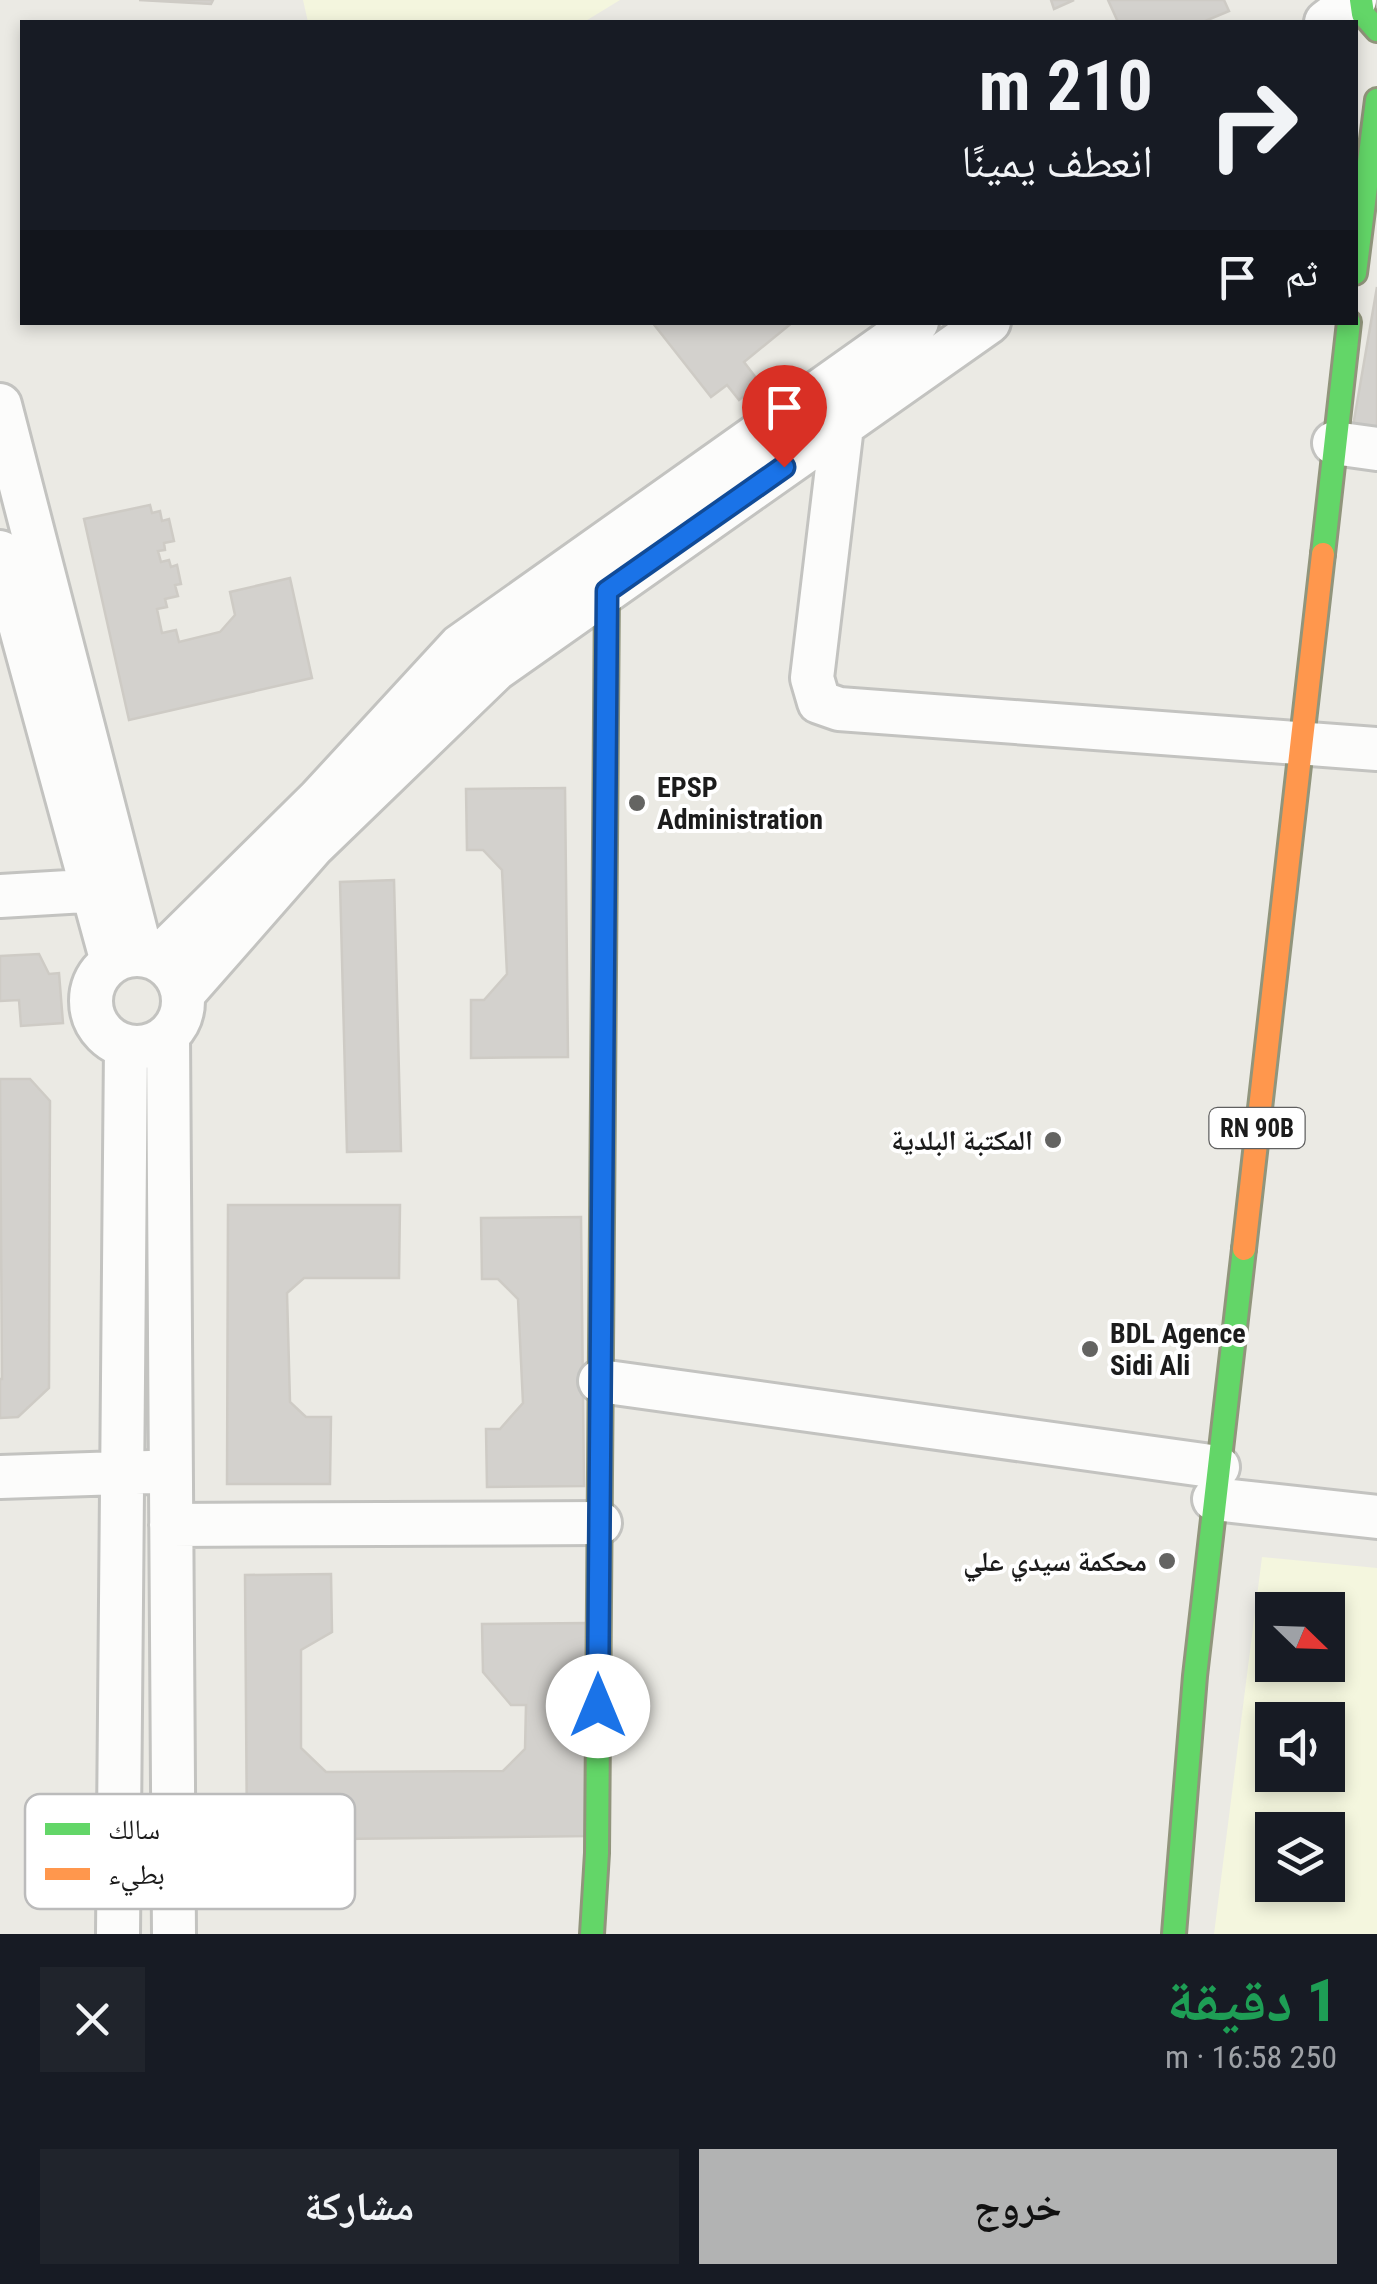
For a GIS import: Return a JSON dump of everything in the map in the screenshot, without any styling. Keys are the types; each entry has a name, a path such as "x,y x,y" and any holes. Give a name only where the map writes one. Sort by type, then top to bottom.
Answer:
{"main road":[{"path":"1358,0 1363,14 1377,30"},
{"path":"1358,256 1374,168 1377,100"},
{"name":"RN 90B","path":"1174,1934 1195,1676 1349,325"},
{"path":"592,1934 597,1853 607,591"}],"street":[{"path":"1329,20 1358,0"},
{"path":"1358,52 1377,30"},
{"path":"137,959 170,968 183,994 178,1023 156,1043 141,1047 126,1046 101,1030 91,1002 100,972 137,959 319,800 460,646 913,325"},
{"path":"183,994 313,846 496,669 985,325"},
{"path":"0,405 109,890"},
{"path":"842,426 812,678 818,702 839,709 1377,749"},
{"path":"1334,443 1377,449"},
{"path":"0,552 109,890 137,959"},
{"path":"0,896 109,890"},
{"path":"168,1035 173,1794"},
{"path":"119,1794 126,1046"},
{"path":"600,1382 1216,1483 1377,1517"},
{"path":"0,1477 171,1471"},
{"path":"171,1525 600,1523"},
{"path":"118,1909 118,1934"},
{"path":"174,1909 174,1934"}],"shaded area":[{"path":"303,0 620,0 587,20 308,20"},
{"path":"1262,1557 1377,1568 1377,1934 1214,1934 1255,1612 1255,1682 1345,1682 1345,1592 1258,1592"}],"building":[{"path":"139,0 213,0 211,4"},
{"path":"1051,0 1074,0 1054,9"},
{"path":"1108,0 1224,0 1229,11 1208,20 1117,20"},
{"path":"1377,287 1377,466 1347,461"},
{"path":"654,325 789,325 744,362 760,383 739,400 727,385 711,397"},
{"path":"150,505 152,513 160,511 162,521 169,519 174,541 164,543 165,550 158,551 161,562 169,560 171,567 177,565 181,584 175,585 178,596 165,599 167,607 157,609 162,633 176,630 179,642 220,632 235,615 230,592 290,578 312,678 129,720 84,519"},
{"path":"565,788 568,1057 471,1058 471,1000 484,1000 507,974 502,870 483,850 467,850 466,789"},
{"path":"394,880 401,1151 347,1152 340,882"},
{"path":"39,954 49,974 59,973 63,1023 21,1026 19,1000 0,1001 0,956"},
{"path":"0,1079 30,1079 50,1101 49,1388 18,1417 0,1418 2,1379"},
{"path":"228,1205 400,1205 399,1278 304,1278 287,1293 290,1402 306,1417 331,1417 330,1484 227,1484"},
{"path":"581,1217 584,1486 487,1487 486,1429 500,1429 523,1403 518,1299 498,1279 482,1279 481,1218"},
{"path":"331,1574 332,1632 301,1650 301,1748 326,1772 503,1771 525,1749 526,1705 511,1705 483,1672 482,1624 586,1623 589,1836 355,1839 355,1794 247,1794 245,1575"}],"traffic: fast":[{"path":"1361,0 1363,14 1377,30"},
{"path":"1358,249 1377,100"},
{"path":"1323,554 1349,325"},
{"path":"592,1934 597,1853 607,591"},
{"path":"1174,1934 1195,1676 1244,1249"}],"traffic: slow":[{"path":"1244,1249 1323,554"}],"place":[{"name":"EPSP Administration","path":"637,803"},
{"name":"المكتبة البلدية","path":"1053,1140"},
{"name":"BDL Agence Sidi Ali","path":"1090,1349"},
{"name":"محكمة سيدي علي","path":"1167,1561"}],"route":[{"path":"598,1706 607,591 784,467"}]}
